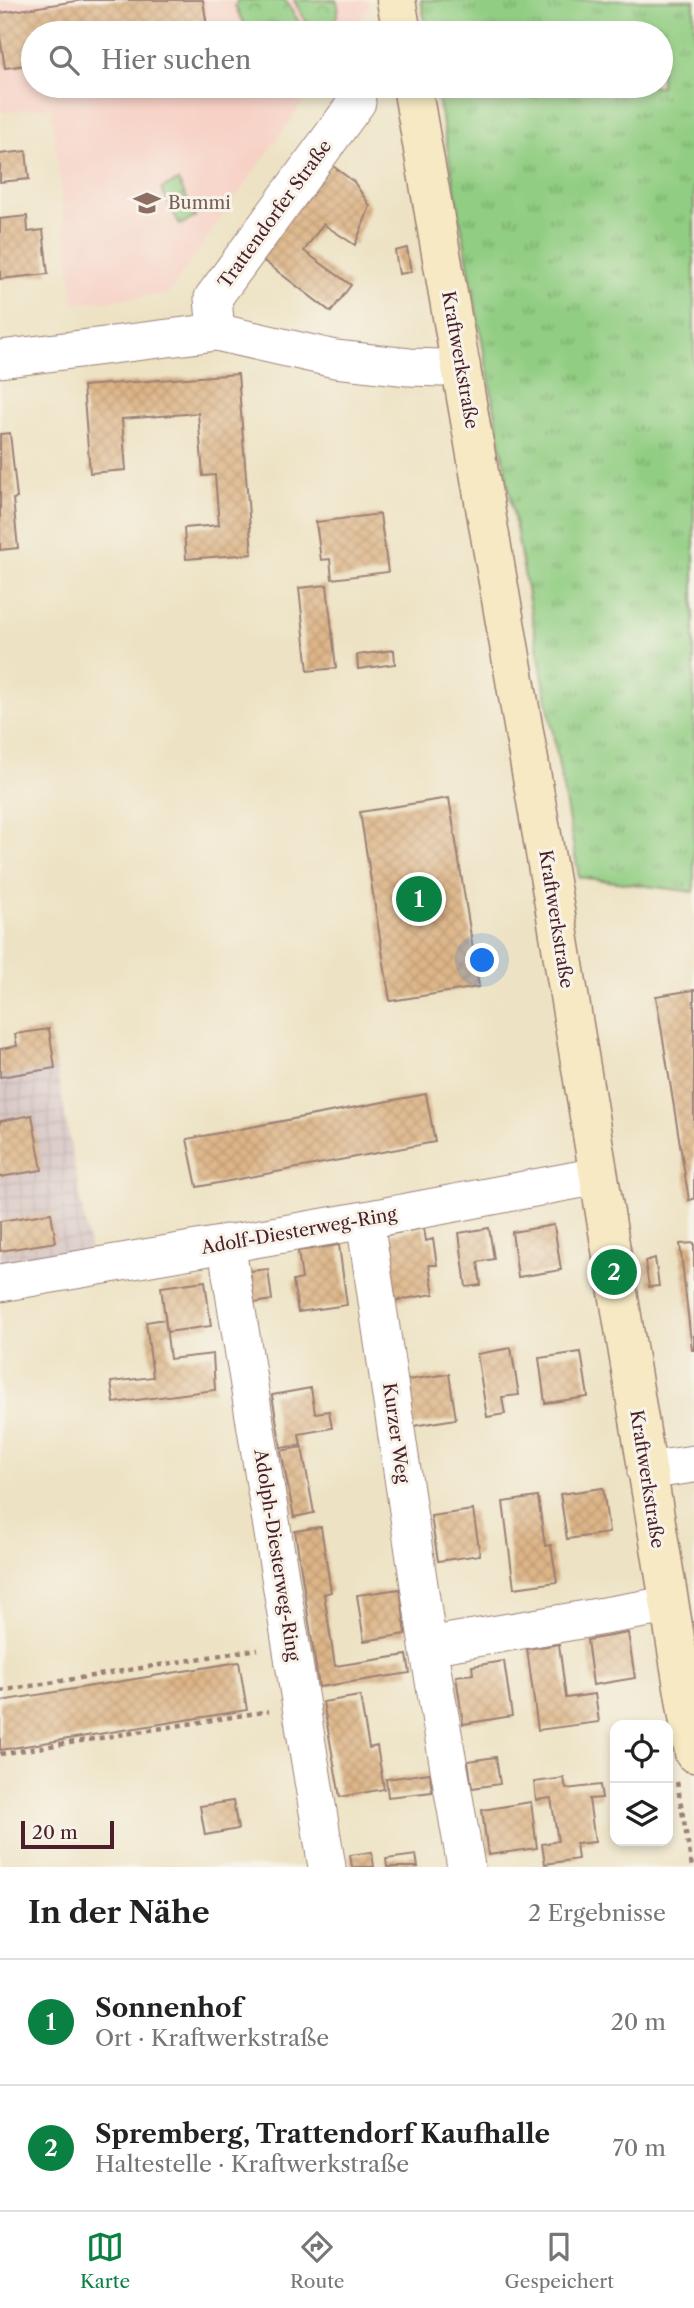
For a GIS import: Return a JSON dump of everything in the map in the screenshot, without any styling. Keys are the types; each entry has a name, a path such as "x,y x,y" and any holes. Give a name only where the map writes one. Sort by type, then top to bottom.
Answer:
{"main road":[{"path":"397,0 400,21"},
{"name":"Kraftwerkstraße","path":"414,98 553,901 668,1605 685,1763"}],"street":[{"name":"Trattendorfer Straße","path":"216,332 213,298 357,102"},
{"path":"0,359 216,332 335,359 409,367 442,368 461,365"},
{"name":"Adolf-Diesterweg-Ring","path":"0,1283 365,1220 598,1176"},
{"name":"Kurzer Weg","path":"365,1220 428,1646 466,1867"},
{"name":"Adolph-Diesterweg-Ring","path":"226,1244 327,1867"},
{"path":"646,1471 694,1464"},
{"path":"428,1646 668,1605"}],"path":[{"path":"0,1691 291,1644"},
{"path":"0,1754 301,1706"},
{"path":"685,1763 692,1867"}],"shaded area":[{"name":"Bummi","path":"0,0 368,0 369,7 359,21 21,21 21,98 306,98 168,294 74,304 51,107 0,112"},
{"path":"49,1029 91,1256 0,1272 0,1049 17,1046 15,1034"}],"green space":[{"path":"238,0 285,0 298,21 243,21 235,6"},
{"path":"294,0 336,0 338,13 334,21 305,21"},
{"path":"421,0 694,0 694,892 579,877 438,98 673,98 673,21 425,21"},
{"path":"178,181 196,217 180,225 161,189"}],"building":[{"path":"83,0 203,0 206,21 21,21 21,66 5,68 0,37 0,13"},
{"path":"26,151 29,179 0,182 0,154"},
{"path":"329,163 354,182 370,206 355,245 323,224 304,251 351,285 331,312 260,258"},
{"path":"27,216 28,232 43,230 48,274 0,279 0,219"},
{"path":"407,248 411,272 399,274 395,251"},
{"path":"238,374 252,554 186,559 184,528 219,525 215,475 203,476 198,413 122,419 126,470 90,473 83,386"},
{"path":"10,433 17,498 13,499 18,548 0,550 0,434"},
{"path":"380,514 388,572 332,579 330,559 321,560 316,522"},
{"path":"327,585 336,668 308,671 299,588"},
{"path":"394,650 395,664 358,669 357,655"},
{"path":"449,798 479,987 390,1001 360,812"},
{"path":"694,990 694,1199 689,1200 656,996"},
{"path":"49,1029 55,1068 0,1077 0,1049 17,1046 15,1034"},
{"path":"426,1094 435,1142 197,1187 187,1139"},
{"path":"32,1115 42,1170 0,1177 0,1121"},
{"path":"51,1213 56,1242 0,1251 0,1221"},
{"path":"554,1225 561,1270 518,1277 512,1232"},
{"path":"424,1228 426,1241 433,1239 437,1265 429,1265 434,1294 392,1301 381,1236"},
{"path":"489,1228 494,1259 478,1262 481,1285 466,1287 459,1233"},
{"path":"694,1243 694,1350 692,1350 680,1244"},
{"path":"339,1245 347,1305 298,1312 293,1281 302,1279 298,1251"},
{"path":"655,1258 659,1286 649,1287 645,1261"},
{"path":"268,1269 272,1300 254,1303 250,1271"},
{"path":"205,1281 211,1326 167,1332 161,1287"},
{"path":"165,1319 170,1359 213,1354 215,1390 114,1403 111,1382 153,1377 146,1322"},
{"path":"511,1348 519,1395 502,1397 505,1414 487,1417 477,1354"},
{"path":"581,1352 588,1397 545,1403 539,1358"},
{"path":"449,1374 456,1419 413,1426 407,1380"},
{"path":"311,1388 315,1413 329,1411 332,1428 299,1434 301,1445 281,1448 272,1395"},
{"path":"302,1447 314,1513 294,1517 281,1451"},
{"path":"603,1488 609,1533 567,1539 560,1494"},
{"path":"538,1497 545,1546 551,1545 557,1582 514,1588 503,1502"},
{"path":"473,1510 480,1555 438,1561 431,1516"},
{"path":"321,1527 331,1592 324,1594 335,1666 407,1655 410,1673 319,1687 295,1531"},
{"path":"400,1589 406,1634 364,1641 357,1595"},
{"path":"628,1633 635,1678 593,1685 587,1640"},
{"path":"559,1644 566,1698 595,1694 599,1722 538,1730 527,1649"},
{"path":"504,1661 512,1716 463,1724 456,1676 473,1674 472,1666"},
{"path":"239,1662 247,1710 0,1750 0,1701"},
{"path":"360,1696 369,1748 377,1746 384,1789 340,1797 323,1702"},
{"path":"496,1757 500,1784 472,1788 468,1761"},
{"path":"430,1773 432,1792 388,1797 386,1779"},
{"path":"564,1778 566,1789 600,1785 602,1798 589,1799 595,1842 576,1844 578,1859 545,1864 542,1844 558,1841 551,1798 536,1800 534,1782"},
{"path":"233,1801 238,1829 205,1835 200,1806"},
{"path":"531,1802 537,1848 488,1855 482,1810"},
{"path":"372,1852 374,1867 352,1867 350,1855"},
{"path":"416,1855 418,1867 387,1867 386,1859"}],"place":[{"name":"Bummi","path":"147,203"},
{"name":"Sonnenhof","path":"419,899"},
{"name":"Spremberg, Trattendorf Kaufhalle","path":"614,1272"}]}
